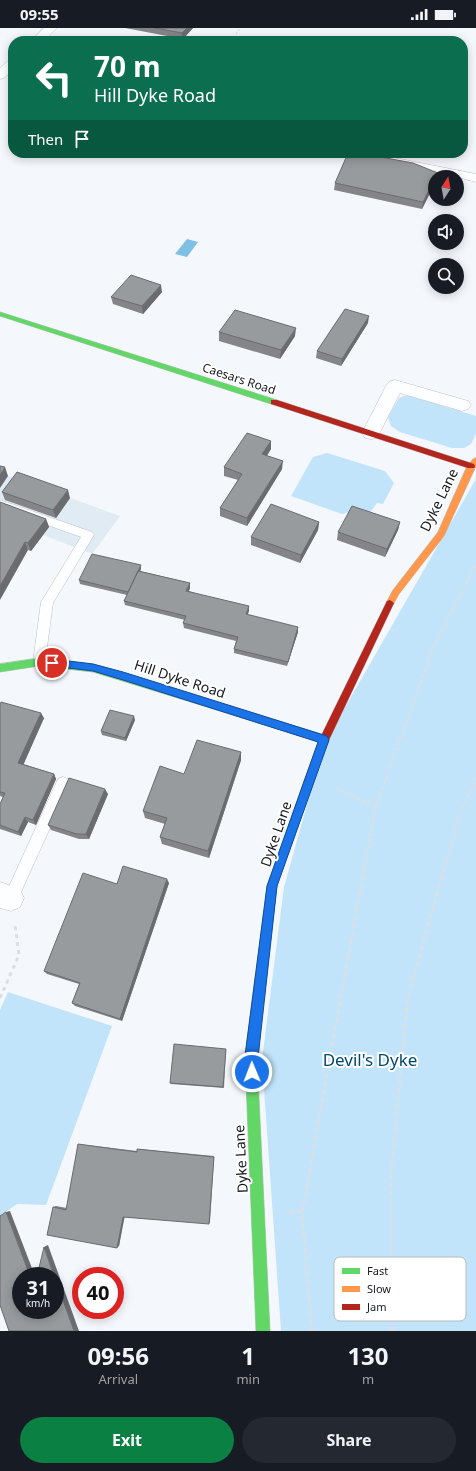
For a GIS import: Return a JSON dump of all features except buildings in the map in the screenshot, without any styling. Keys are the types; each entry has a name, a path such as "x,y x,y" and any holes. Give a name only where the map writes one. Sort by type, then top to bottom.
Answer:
{"street":[{"path":"42,36 51,28"},
{"path":"374,158 476,178"},
{"name":"Caesars Road","path":"0,314 371,433 474,463"},
{"path":"371,433 395,386 462,405"},
{"name":"Dyke Lane","path":"263,1331 251,1056 272,886 324,740 396,592 441,534 474,463"},
{"name":"Hill Dyke Road","path":"0,668 39,662 65,663 108,672 324,740"}],"lane":[{"path":"0,504 88,536 47,602 39,662"},
{"path":"5,897 63,784"}],"path":[{"path":"312,1331 302,1212 376,807 434,646 476,564"},
{"path":"311,777 376,807"},
{"path":"392,1257 391,1172 408,996 460,813 476,778"},
{"path":"0,998 19,954 5,897"},
{"path":"392,1321 392,1331"}],"shaded area":[{"path":"187,239 198,242 187,257 175,254"},
{"path":"0,473 120,516 92,554 43,535 31,551 0,540"}],"green space":[{"path":"410,396 476,416 476,434 471,444 464,448 452,448 400,432 391,426 388,417 399,398"},
{"path":"327,453 385,471 394,483 383,504 377,503 368,515 356,510 342,514 291,496 313,457"},
{"name":"Devil's Dyke","path":"476,479 476,1331 281,1331 262,1060 284,887 324,744"},
{"path":"8,992 112,1026 46,1205 17,1204 0,1216 0,1010"}],"traffic: fast":[{"path":"0,314 274,402"},
{"path":"0,668 39,662 93,668 324,739"},
{"path":"263,1331 251,1056 272,886 309,781"}],"traffic: slow":[{"path":"390,603 396,592 441,534 471,466 476,461"}],"traffic: jam":[{"path":"274,402 471,466"},
{"path":"309,781 324,739 390,603"}],"route":[{"path":"52,663 65,663 93,668 123,676 324,740 272,886 251,1056 252,1072"}]}
